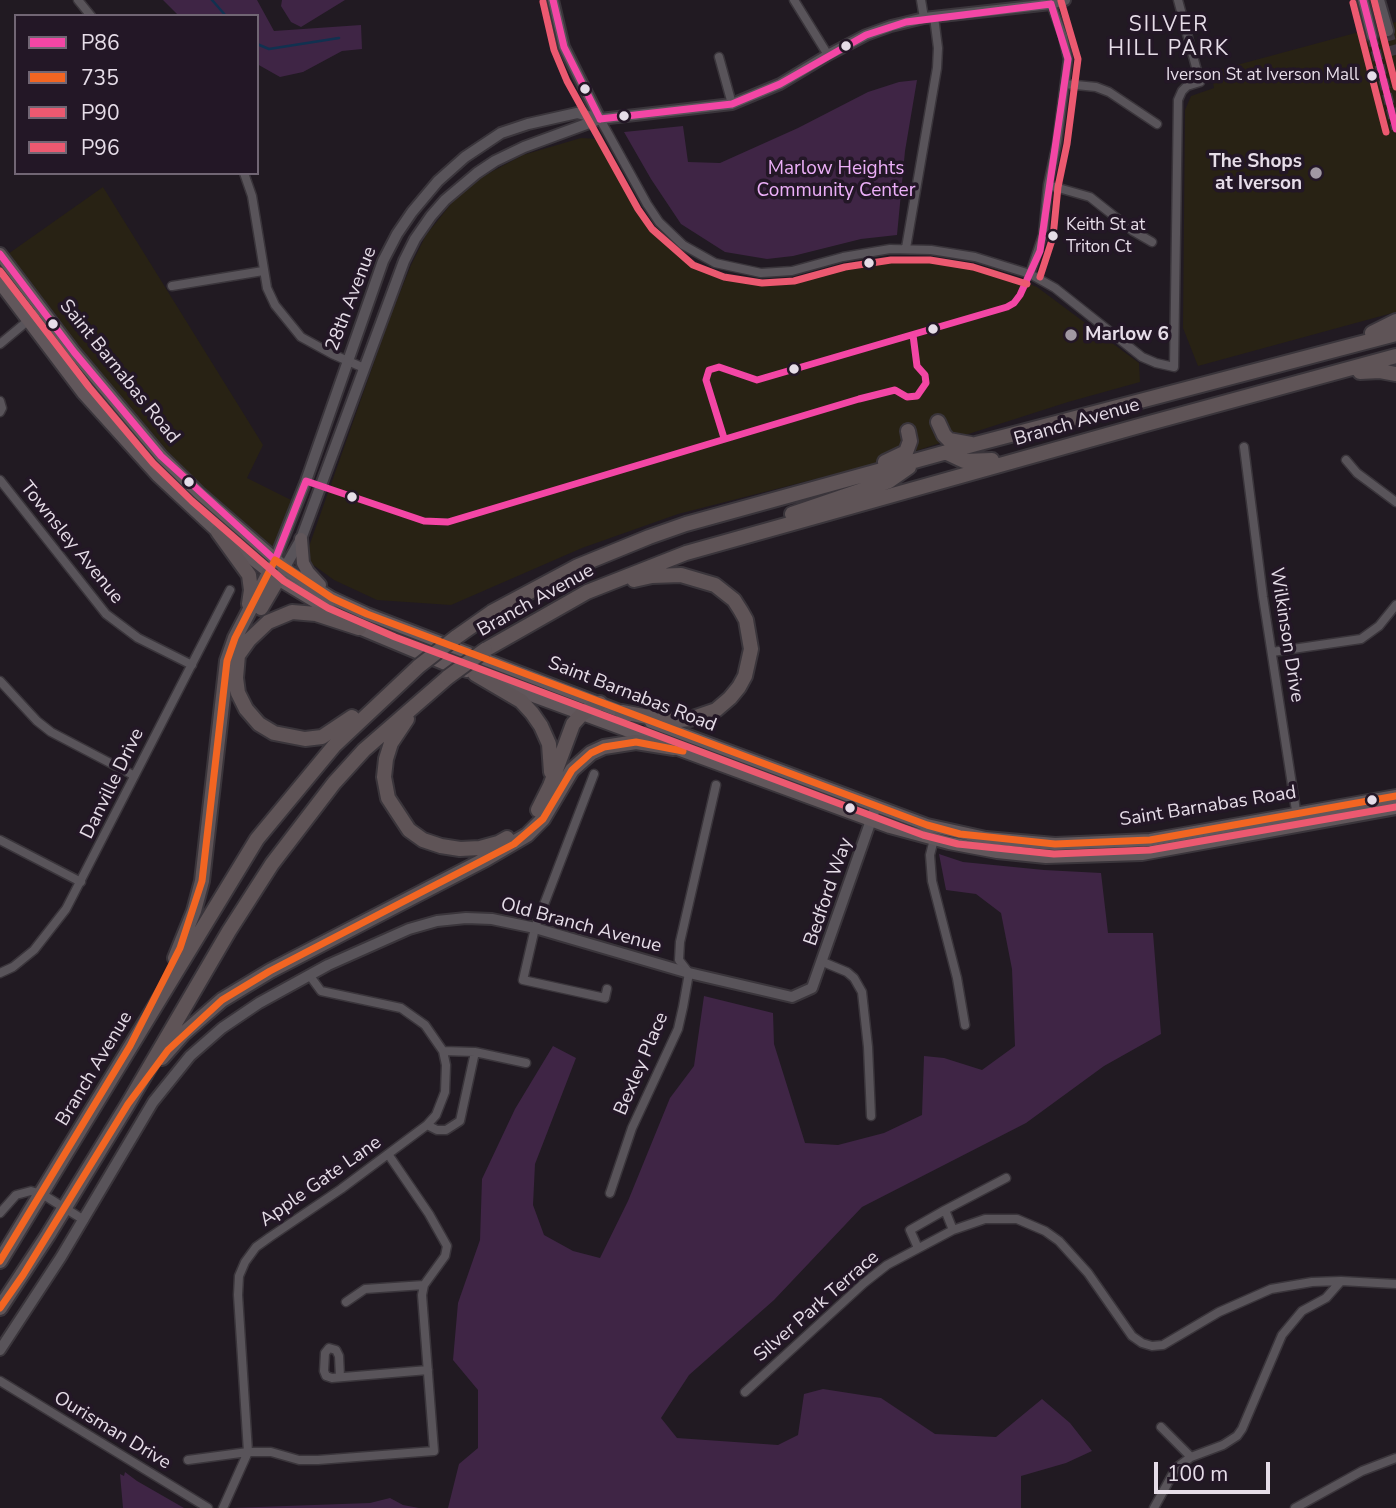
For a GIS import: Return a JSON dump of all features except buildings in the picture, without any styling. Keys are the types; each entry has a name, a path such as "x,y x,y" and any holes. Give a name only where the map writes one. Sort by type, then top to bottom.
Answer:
{"highway":[{"path":"1327,352 1396,321"},
{"name":"Branch Avenue","path":"0,1261 257,839 334,746 401,681 454,638 521,595 621,548 686,524 976,444 1396,334"},
{"name":"Branch Avenue","path":"0,1308 128,1104 229,931 293,835 364,750 430,691 485,650 619,578 733,538 1396,356"},
{"path":"1303,382 1368,371 1396,374"},
{"path":"938,422 949,440 976,444"},
{"path":"815,488 895,459 906,452 910,441 908,431"},
{"path":"947,453 964,461 978,462 1045,452"},
{"path":"733,538 788,515 889,481 905,472 913,462"},
{"path":"218,532 249,575 251,590 248,613"},
{"path":"130,1046 180,948 202,881 227,661 248,613 277,570"},
{"path":"277,570 238,655 238,693 246,709 259,724 290,738 322,737 401,681"},
{"path":"558,609 575,605 636,580 681,575 715,585 734,600 741,611 746,620 751,649 745,676 730,698 716,710 690,719 669,721 622,712"},
{"path":"238,655 268,622 292,612 316,614 359,628"},
{"path":"475,674 521,701 541,726 549,744 552,763 546,794"},
{"path":"430,691 400,729 386,759 384,777 388,798 408,830 423,840 460,849 480,848 498,843 529,821 540,808 573,724 582,714 600,703"},
{"path":"128,1104 168,1050 222,1000 270,971 514,844 543,819 572,770 592,753 604,747 636,742 674,748"}],"main road":[{"name":"Saint Barnabas Road","path":"0,254 90,371 161,456 277,570 388,623 927,825 960,834 1055,844 1150,840 1396,796"},
{"name":"Saint Barnabas Road","path":"0,283 83,393 137,454 218,532 359,628 443,663 872,820 934,839 1020,855 1142,855 1396,808"},
{"path":"301,540 303,563 332,598"}],"street":[{"path":"78,0 89,14"},
{"path":"553,0 564,47 585,92 659,222 683,245 715,263 751,272 781,273 861,253 906,248 955,252 1030,274 1055,288 1142,357 1174,367 1178,100 1187,86 1200,82 1178,0"},
{"path":"794,0 828,54"},
{"path":"906,248 937,68 938,47 921,0"},
{"name":"28th Avenue","path":"277,570 301,540 404,261 415,239 445,200 477,173 505,156 600,120 732,104 780,84 828,54 879,30 929,18 1065,0"},
{"path":"1363,0 1372,36"},
{"path":"1380,0 1388,31"},
{"path":"1030,274 1043,235 1048,185 1069,59 1050,2"},
{"path":"719,57 732,104"},
{"path":"1066,84 1096,87 1109,92 1157,124"},
{"path":"576,113 584,104 585,92"},
{"name":"28th Avenue","path":"277,570 383,260 412,212 438,181 465,157 501,133 576,113 600,120"},
{"path":"245,175 252,196 264,271 275,305 300,337 364,368"},
{"path":"1048,185 1090,197 1152,242"},
{"path":"172,286 264,271"},
{"path":"0,344 42,309"},
{"path":"0,401 0,412"},
{"name":"Wilkinson Drive","path":"1244,447 1299,827"},
{"path":"1346,460 1357,473 1396,502"},
{"name":"Townsley Avenue","path":"0,480 106,614 138,638 192,665"},
{"name":"Danville Drive","path":"0,973 13,967 34,950 58,920 81,882 133,775 230,590"},
{"path":"1272,652 1361,639 1379,626 1396,605"},
{"path":"0,681 29,713 51,732 133,775"},
{"path":"594,774 535,928 523,980 605,998 607,989"},
{"name":"Bexley Place","path":"610,1193 632,1128 678,1029 689,973 679,960 680,942 716,785"},
{"name":"Bedford Way","path":"812,988 876,806"},
{"path":"934,839 930,855 932,881 957,978 965,1025"},
{"path":"0,840 81,882"},
{"name":"Old Branch Avenue","path":"0,1350 84,1220 153,1102 190,1056 222,1028 328,965 409,929 436,921 492,919 535,928 689,973 792,998 812,988"},
{"path":"823,962 847,972 862,992 872,1116"},
{"path":"310,976 321,991 378,1002 412,1014 435,1036 443,1051 475,1052 526,1063"},
{"name":"Apple Gate Lane","path":"223,1508 248,1452 238,1295 239,1276 245,1262 256,1247 341,1189 427,1125 436,1115 445,1091 446,1065 443,1051"},
{"path":"427,1125 437,1130 446,1130 460,1121 475,1052"},
{"path":"188,1460 271,1451 299,1460 318,1460 434,1451 422,1307 424,1285 442,1264 447,1246 429,1214 388,1154"},
{"path":"918,1248 910,1230 1006,1178"},
{"path":"0,1213 16,1195 31,1191 42,1194 84,1220"},
{"path":"945,1210 953,1230"},
{"name":"Silver Park Terrace","path":"745,1392 887,1265 953,1230 985,1219 1005,1218 1030,1223 1045,1230 1059,1241 1088,1273 1132,1336 1152,1346 1163,1345 1219,1312 1271,1289 1312,1282 1340,1281"},
{"path":"1154,1508 1173,1472 1191,1457 1223,1445 1237,1436 1282,1335 1302,1311 1326,1298 1340,1281 1396,1284"},
{"path":"346,1302 365,1289 424,1285"},
{"path":"340,1377 428,1370"},
{"name":"Ourisman Drive","path":"0,1381 208,1508"},
{"path":"1161,1427 1191,1457"},
{"path":"1295,1508 1362,1471 1396,1458"}],"shaded area":[{"path":"1396,22 1396,312 1198,366 1183,328 1185,110 1191,96 1214,88 1211,72"},
{"path":"581,138 599,139 642,216 664,243 692,264 739,279 778,282 874,260 930,258 994,269 1037,287 1139,363 1140,382 1068,402 878,463 678,514 582,548 451,605 377,600 334,580 312,564 307,552 389,320 426,235 455,199 480,178 523,155"},
{"path":"103,187 263,445 247,478 293,501 273,552 175,460 77,346 8,254"}],"green space":[{"path":"163,0 257,0 274,31 361,25 362,49 342,51 303,72 280,77 259,65 259,14 177,14"},
{"path":"282,0 345,0 301,27 291,22 281,6"},
{"name":"Marlow Heights Community Center","path":"917,80 905,151 897,235 861,239 793,256 767,259 725,252 681,224 624,132 683,126 688,162 720,163 798,128 868,92 899,82"},
{"path":"939,854 963,862 1101,873 1108,933 1153,933 1161,1034 1104,1066 1026,1123 862,1207 774,1300 689,1375 661,1418 677,1438 778,1445 798,1435 804,1394 823,1389 881,1398 935,1434 996,1437 1042,1399 1070,1423 1092,1451 1066,1463 1021,1476 1021,1508 448,1508 459,1464 478,1448 478,1390 453,1360 458,1303 480,1240 482,1179 515,1109 553,1046 576,1058 535,1164 533,1205 544,1235 573,1251 600,1258 628,1201 670,1098 694,1066 704,996 773,1013 774,1044 805,1143 838,1145 884,1133 922,1115 924,1056 944,1058 982,1070 1015,1046 1012,969 1001,913 976,894 946,890"},
{"path":"125,1472 184,1508 123,1508 120,1474 124,1476"},
{"path":"390,1498 403,1505 419,1508 230,1508 370,1503"}],"waterway":[{"path":"212,0 224,14"},
{"path":"259,45 269,49 339,38"}],"tunnel":[{"path":"1388,31 1396,60"},
{"path":"1372,36 1396,129"}],"transit line":[{"name":"P86","path":"553,0 564,47 600,119"},
{"name":"P86","path":"1363,0 1396,129"},
{"path":"1374,0 1396,87"},
{"name":"P96","path":"1040,277 1053,237 1078,59 1061,1"},
{"name":"P96","path":"543,2 554,50 567,81 638,209 652,229 693,265 724,277 762,283 794,281 845,267 891,260 930,260 973,267 1027,284"},
{"name":"P96","path":"1353,3 1386,132"},
{"name":"P86","path":"600,119 732,104 780,84 866,35 906,22 1051,4"},
{"name":"P86","path":"724,438 706,380 709,370 719,367 757,380 1014,303 1040,251 1068,59 1051,4"},
{"name":"P86","path":"0,254 74,352 161,456 275,560 306,481 424,521 448,522 859,399 895,390 907,397 917,396 926,383 925,375 917,366 913,335"},
{"name":"P90","path":"0,271 89,387 153,463 192,501 284,581 328,608 395,637 923,835 958,844 1054,854 1150,850 1396,807"},
{"name":"735","path":"0,1261 130,1046 180,948 202,881 227,661 235,638 275,560 332,598 367,614 927,825 960,834 1055,844 1150,840 1396,796"},
{"name":"735","path":"0,1308 128,1104 168,1050 222,1000 270,971 514,844 543,819 572,770 591,753 604,747 636,742 683,751"}],"place":[{"name":"Iverson St at Iverson Mall","path":"1372,76"},
{"name":"The Shops at Iverson","path":"1316,173"},
{"name":"Keith St at Triton Ct","path":"1053,236"},
{"name":"Marlow 6","path":"1071,335"}],"district":[{"name":"SILVER HILL PARK","path":"1169,38"}]}
